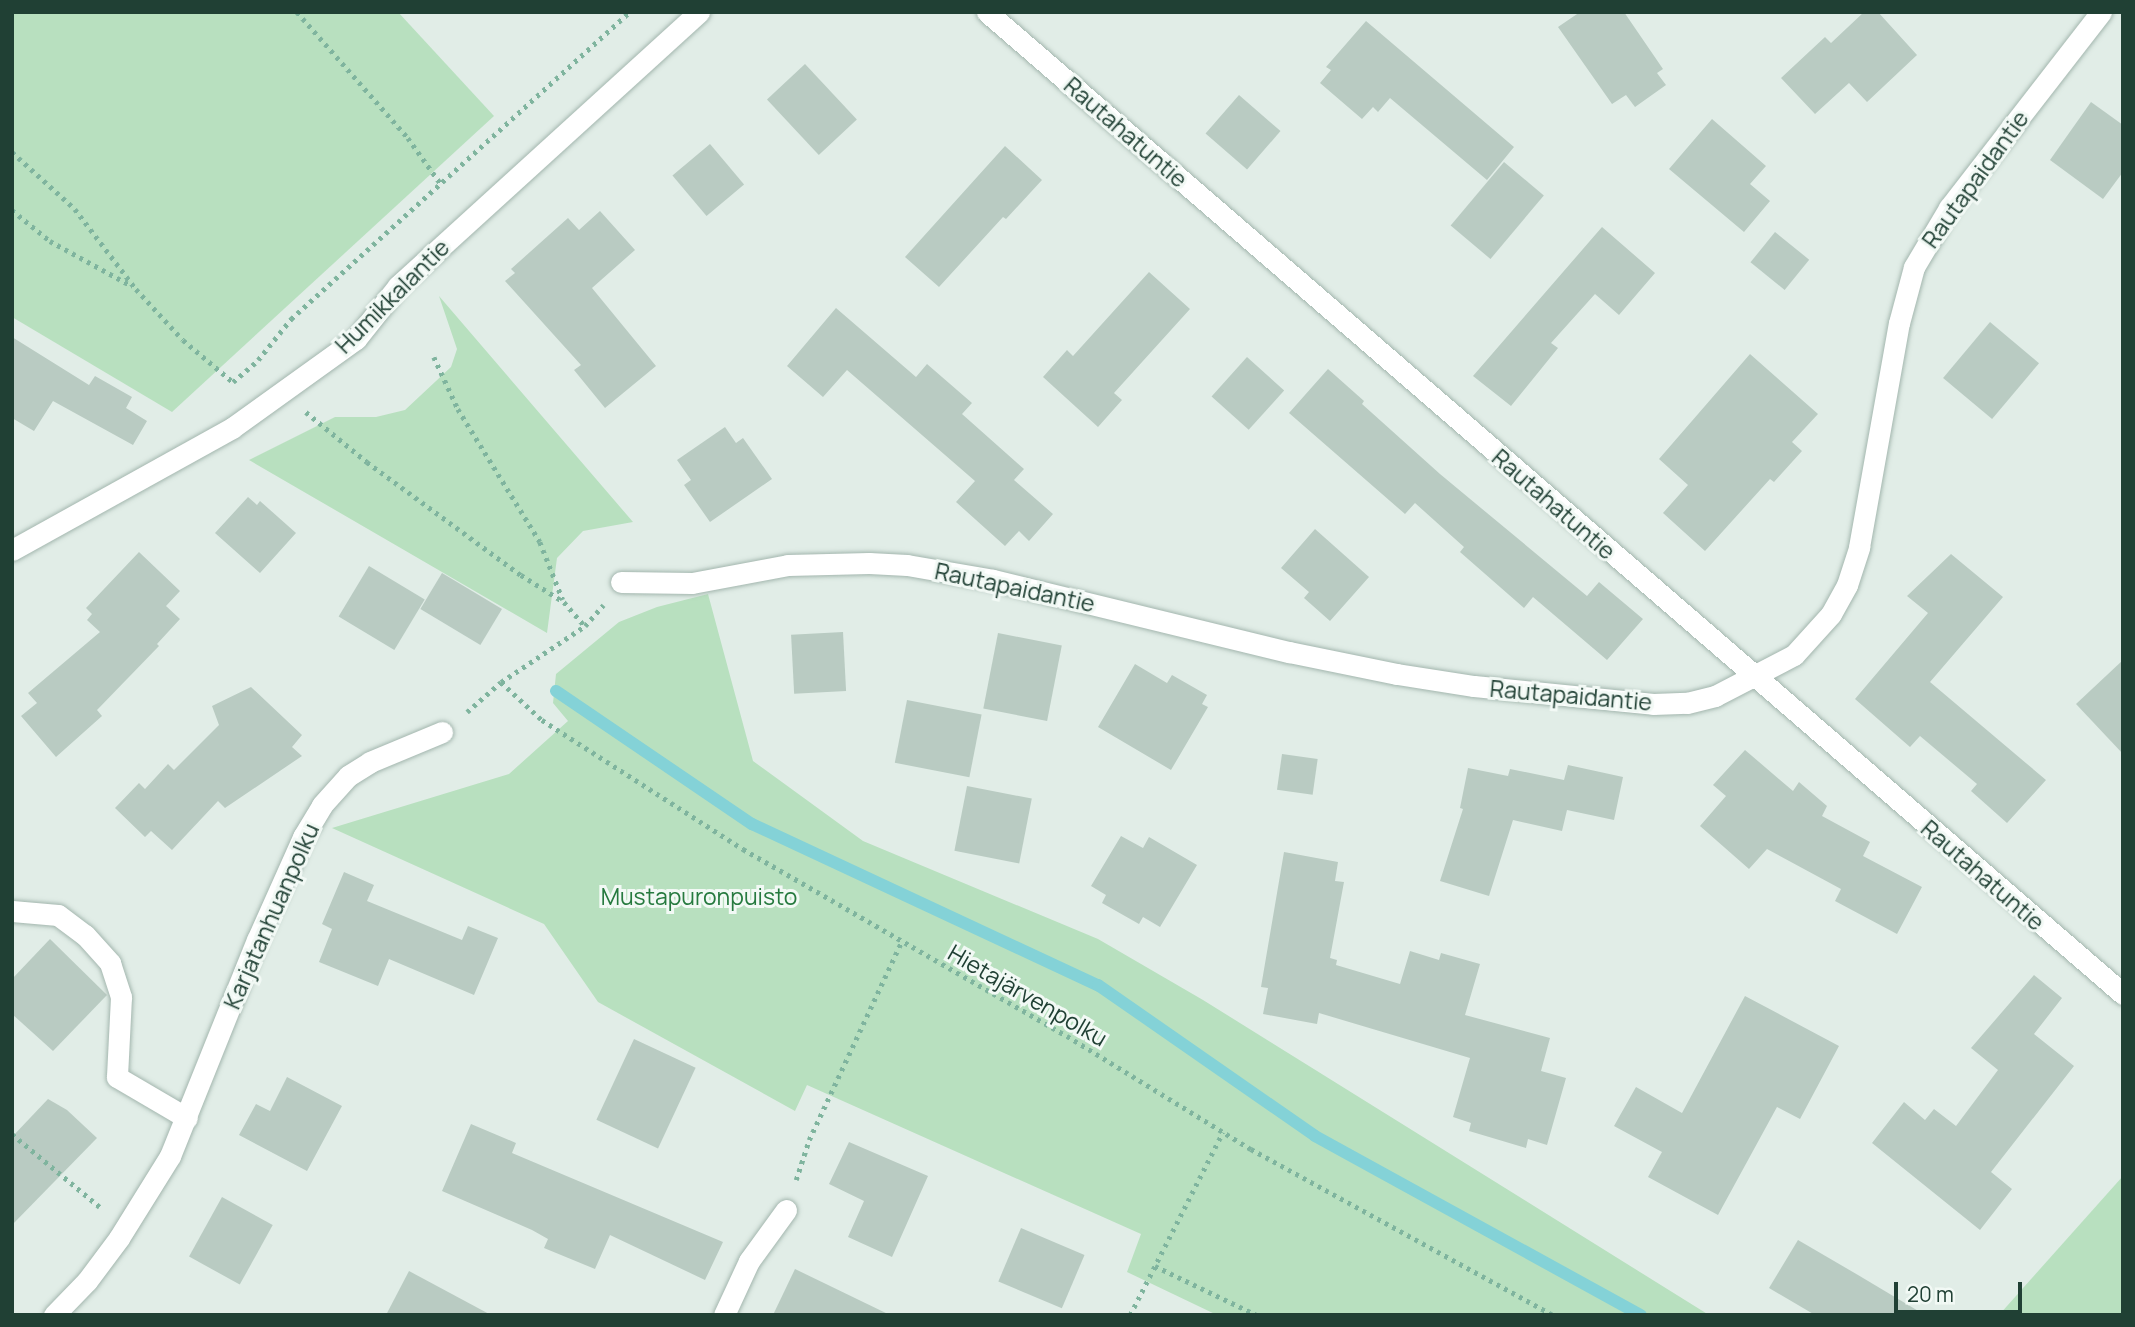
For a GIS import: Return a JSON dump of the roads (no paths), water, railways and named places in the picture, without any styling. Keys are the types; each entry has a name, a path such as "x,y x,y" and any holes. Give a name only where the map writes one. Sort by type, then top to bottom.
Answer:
{"street":[{"name":"Humikkalantie","path":"12,551 232,428 356,339 398,286 699,12"},
{"name":"Rautahatuntie","path":"987,12 2123,994"},
{"name":"Rautapaidantie","path":"621,582 692,583 788,565 907,565 993,580 1289,652 1474,686 1653,704 1687,703 1714,696 1755,678 1794,655 1831,614 1847,584 1859,547 1899,323 1914,267 1949,208 2101,12"},
{"name":"Karjatanhuanpolku","path":"54,1315 87,1281 125,1228 170,1156 257,940 303,837 322,805 348,776 370,762 442,732"},
{"path":"12,911 58,915 85,935 110,963 121,997 117,1077 187,1118"},
{"path":"724,1315 750,1261 786,1210"}],"waterway":[{"path":"556,691 752,824 1098,985 1315,1136 1641,1315"}],"park label":[{"name":"Mustapuronpuisto","path":"699,896"}]}
